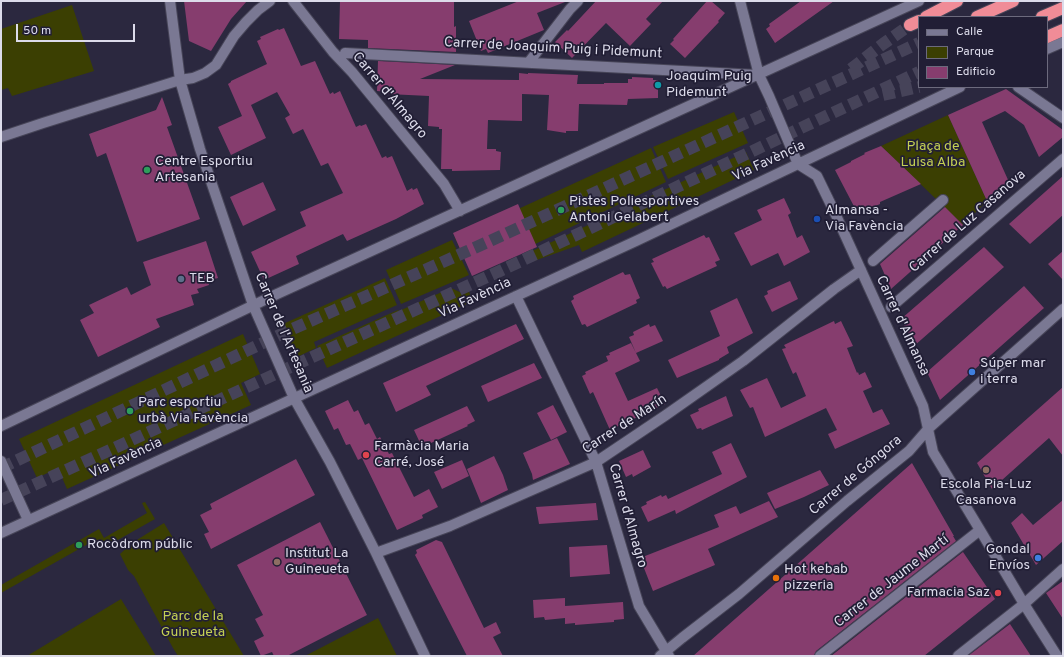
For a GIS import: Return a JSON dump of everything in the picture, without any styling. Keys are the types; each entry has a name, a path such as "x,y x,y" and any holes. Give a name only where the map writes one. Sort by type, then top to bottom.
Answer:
{"highway":[{"path":"928,16 957,1"},
{"path":"979,16 1013,1"},
{"path":"1044,16 1063,8"},
{"path":"1048,37 1063,30"}],"street":[{"name":"Carrer de l'Artesania","path":"170,1 180,80 200,149 253,305 294,398 330,462 376,553 424,656"},
{"path":"1,137 205,73 216,65 234,36 246,22 270,1"},
{"name":"Carrer d'Almagro","path":"293,1 333,52 352,72 444,184 460,211"},
{"path":"529,62 570,9 578,1"},
{"path":"740,1 759,75 798,164"},
{"path":"1,426 253,305 919,1"},
{"path":"1048,49 1063,42"},
{"name":"Carrer de Joaquim Puig i Pidemunt","path":"345,53 759,75"},
{"name":"Via Favència","path":"1,533 516,296 958,88"},
{"path":"1019,88 1063,118"},
{"name":"Carrer de Luz Casanova","path":"891,307 1063,159"},
{"name":"Carrer d'Almansa","path":"798,164 817,176 834,211 923,406 929,428 932,452 1057,656"},
{"path":"873,261 942,200"},
{"name":"Carrer de Marín","path":"376,553 450,526 596,462 743,361 834,289 861,270"},
{"name":"Carrer d'Almagro","path":"516,296 596,462 639,606 665,654"},
{"name":"Carrer de Góngora","path":"665,654 739,594 847,501 909,451 929,428 1063,309"},
{"path":"1,461 28,520"},
{"name":"Carrer de Jaume Martí","path":"820,656 980,530"},
{"path":"958,656 1024,604 1063,569"}],"green space":[{"path":"72,5 94,71 12,96 8,88 1,90 1,29"},
{"name":"Pistes Poliesportives Antoni Gelabert","path":"734,112 748,143 668,179 653,147"},
{"name":"Plaça de Luisa Alba","path":"948,115 987,201 963,225 881,146"},
{"name":"Pistes Poliesportives Antoni Gelabert","path":"651,148 666,182 472,274 455,238"},
{"path":"746,152 754,170 582,252 579,245 534,261 530,252"},
{"path":"452,240 469,275 401,304 386,270"},
{"path":"385,278 397,305 314,342 316,348 297,357 283,324"},
{"path":"451,288 464,294 469,292 473,301 327,368 317,346"},
{"name":"Parc esportiu urbà Via Favència","path":"243,334 260,374 241,383 251,405 67,489 58,468 37,478 19,439"},
{"name":"Rocòdrom públic","path":"145,502 155,519 100,550 95,540 1,593 1,585 99,529 104,538 147,513 142,503"},
{"name":"Parc de la Guineueta","path":"164,523 244,656 178,656 173,648 134,576 128,570 120,554 132,543"},
{"path":"121,599 156,656 27,656"},
{"path":"378,618 397,656 305,656"}],"building":[{"path":"184,1 247,1 231,19 211,51 189,41"},
{"path":"340,1 454,1 456,52 368,48 368,40 339,39"},
{"path":"519,1 565,2 537,13 544,30 488,53 486,49 481,51 469,21"},
{"path":"596,1 663,1 646,19 651,24 630,46 606,23 572,58 555,42 567,30 568,31"},
{"path":"707,1 711,1 725,13 718,21 719,22 685,58 670,44"},
{"path":"801,1 834,1 775,43 766,29 770,26 769,24"},
{"path":"284,28 301,66 315,61 330,94 340,91 356,127 366,124 382,158 392,156 407,191 412,188 413,190 417,188 424,204 396,219 347,241 343,234 296,256 299,264 264,280 251,252 306,226 300,212 343,193 328,163 321,166 303,129 293,134 285,118 290,115 277,92 251,105 266,138 231,155 218,127 242,116 228,84 231,81 267,64 257,41 261,39 260,37"},
{"path":"378,61 455,65 420,79 519,80 519,73 528,73 578,75 577,84 604,84 628,83 628,79 632,79 632,77 653,78 653,80 658,80 658,98 628,99 627,105 579,104 578,131 566,131 566,133 547,130 549,95 522,94 522,121 488,120 487,149 496,149 496,151 501,152 500,170 452,171 452,169 441,169 442,129 439,129 439,127 428,126 429,96 388,94 388,92 377,91"},
{"path":"1006,89 1063,130 1063,137 1039,157 1024,125 1005,111 982,122 1009,182 987,201 948,115"},
{"name":"Centre Esportiu Artesania","path":"162,97 172,125 167,127 200,219 137,242 106,153 97,157 89,134 156,110"},
{"path":"881,146 921,184 880,202 880,204 858,214 835,170 865,154 864,153"},
{"path":"1063,176 1063,215 1030,244 1009,224"},
{"path":"263,182 276,210 243,226 230,197"},
{"path":"784,198 791,213 788,215 797,238 802,235 810,252 784,266 778,253 751,266 734,233 762,220 757,210"},
{"path":"518,204 537,247 472,276 453,233"},
{"path":"945,207 963,225 891,289 880,264"},
{"path":"704,235 706,238 709,237 720,260 715,262 717,266 667,289 665,286 663,287 651,263 654,262 652,259"},
{"path":"206,241 218,278 208,281 209,285 197,289 199,293 191,295 194,305 156,319 160,327 98,357 80,320 94,313 89,305 127,287 131,295 151,285 143,262"},
{"path":"984,247 1004,267 914,346 901,319"},
{"path":"1063,251 1063,280 1048,264"},
{"path":"623,272 625,275 630,274 640,298 636,300 637,303 587,327 585,324 582,325 571,301 574,299 573,296"},
{"path":"790,281 798,299 772,312 764,296 768,294 767,291"},
{"path":"1024,286 1044,308 940,400 927,372"},
{"path":"737,298 753,333 727,347 729,353 719,360 677,378 668,360 720,336 710,311"},
{"path":"834,321 835,324 841,321 853,346 847,348 857,373 858,372 859,375 865,372 872,387 863,391 873,413 882,409 890,424 835,449 828,434 837,430 826,408 765,437 753,407 750,408 740,390 767,378 781,408 806,396 796,372 793,374 782,349 786,348 784,345"},
{"path":"516,324 524,339 426,386 431,395 396,412 383,383"},
{"path":"649,324 650,327 655,325 663,341 636,353 629,337 634,335 633,332"},
{"path":"631,343 640,361 615,373 628,401 657,388 665,404 610,430 593,392 590,394 582,376 586,374 585,372 608,361 606,356 610,355 609,353"},
{"path":"534,363 542,378 488,402 481,386"},
{"path":"1063,387 1063,456 1049,438 992,489 977,463"},
{"path":"726,396 733,416 702,430 701,428 697,429 690,415 699,411 698,409"},
{"path":"348,400 354,412 358,410 365,425 369,423 377,439 380,437 389,454 392,453 414,497 429,489 438,507 422,515 423,518 397,530 362,458 358,460 350,444 346,445 338,428 334,430 325,411"},
{"path":"553,405 567,432 551,440 537,413"},
{"path":"467,406 475,421 467,425 468,426 431,443 430,441 421,445 414,430"},
{"path":"557,438 570,464 533,480 523,453"},
{"path":"731,443 747,477 676,514 675,510 648,522 641,507 647,504 646,502 661,495 662,497 666,495 668,499 722,474 712,452"},
{"path":"643,450 651,467 633,477 632,474 626,477 619,461"},
{"path":"494,456 508,490 481,503 467,469"},
{"path":"296,459 315,495 211,549 204,534 209,532 200,515 212,509 210,504"},
{"path":"462,460 469,476 442,489 434,472"},
{"path":"912,463 956,541 816,651 814,656 693,656"},
{"path":"820,470 829,485 775,509 767,493"},
{"path":"1063,500 1063,541 1036,565 1011,523 1022,513 1033,525"},
{"path":"769,501 778,517 708,549 715,565 653,591 640,558 719,527 714,515 736,506 740,514"},
{"path":"596,503 598,520 539,524 536,507"},
{"path":"320,522 367,615 287,656 274,656 272,652 261,656 254,641 264,636 255,619 263,615 237,565"},
{"path":"436,540 442,542 484,628 496,622 501,633 493,637 503,656 467,656 415,555 417,553 416,550"},
{"path":"607,545 610,574 570,577 569,547"},
{"path":"963,552 995,599 924,656 831,656"},
{"path":"1063,581 1063,619 1046,593"},
{"path":"565,598 565,606 623,602 624,619 614,620 614,622 575,625 575,623 565,624 565,618 545,620 544,617 534,618 533,600"},
{"path":"1010,624 1031,656 968,656"}],"tunnel":[{"path":"851,69 910,25"},
{"path":"1,468 288,331 490,241 918,43"},
{"path":"1,500 502,270 918,72"},
{"path":"883,95 918,87"}],"place":[{"name":"Joaquim Puig Pidemunt","path":"658,85"},
{"name":"Centre Esportiu Artesania","path":"147,170"},
{"name":"Pistes Poliesportives Antoni Gelabert","path":"561,210"},
{"name":"Almansa - Via Favència","path":"817,219"},
{"name":"TEB","path":"181,279"},
{"name":"Súper mar i terra","path":"972,372"},
{"name":"Parc esportiu urbà Via Favència","path":"130,411"},
{"name":"Farmàcia Maria Carré, José","path":"366,455"},
{"name":"Escola Pia-Luz Casanova","path":"986,470"},
{"name":"Rocòdrom públic","path":"79,545"},
{"name":"Gondal Envíos","path":"1038,558"},
{"name":"Institut La Guineueta","path":"277,562"},
{"name":"Hot kebab pizzeria","path":"776,578"},
{"name":"Farmacia Saz","path":"998,593"}]}
